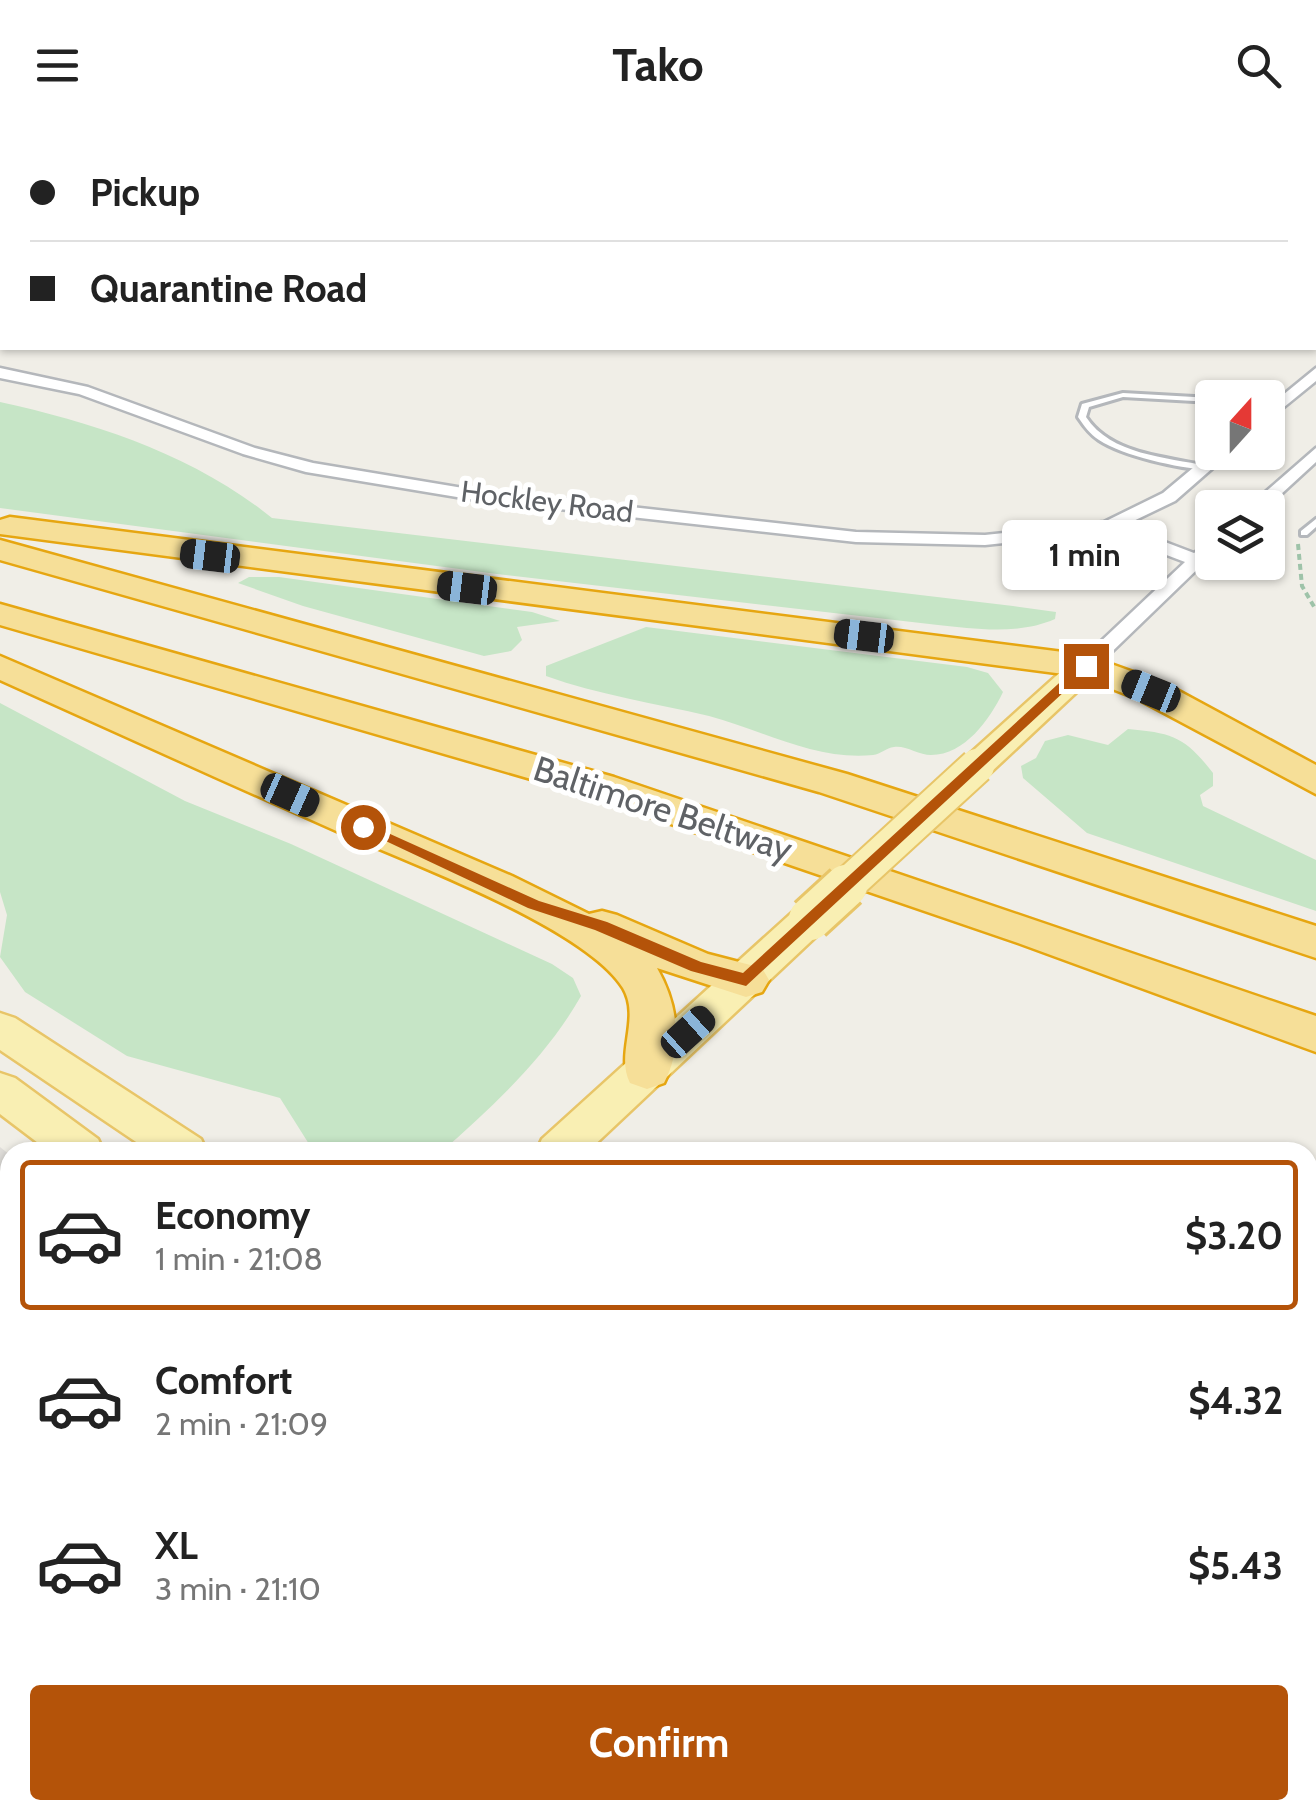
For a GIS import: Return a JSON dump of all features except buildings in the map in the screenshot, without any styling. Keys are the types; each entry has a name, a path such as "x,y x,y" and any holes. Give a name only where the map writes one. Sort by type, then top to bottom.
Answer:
{"highway":[{"path":"0,525 194,554 1086,666 1151,691 1316,782"},
{"name":"Baltimore Beltway","path":"0,550 833,783 1316,942"},
{"name":"Baltimore Beltway","path":"0,614 600,786 996,919 1316,1034"},
{"path":"0,667 534,904 601,926 696,967 746,980"},
{"path":"534,904 600,943 638,974 652,1007 647,1070"}],"main road":[{"path":"569,1142 1086,666"},
{"path":"0,1028 170,1142"},
{"path":"0,1090 69,1142"}],"street":[{"name":"Hockley Road","path":"0,373 83,390 280,461 469,494 856,538 969,540 1108,527 1195,550"},
{"path":"1285,399 1316,373"},
{"path":"1275,490 1316,453"},
{"name":"Hockley Road","path":"1108,527 1168,497 1202,470"},
{"path":"1086,666 1195,562"}],"lane":[{"path":"1195,399 1123,395 1086,406 1082,417 1086,428 1106,440 1195,465"},
{"path":"1304,533 1316,522"}],"path":[{"path":"1304,533 1297,545 1296,562 1302,586 1316,610"}],"green space":[{"path":"0,402 72,420 143,444 210,476 272,518 1013,606 1056,612 1055,619 1012,629 952,627 497,574 0,508"},
{"path":"249,577 279,577 532,612 560,621 517,627 522,640 511,651 484,656 303,606 238,583"},
{"path":"646,627 967,667 988,673 1003,692 975,734 955,749 931,755 894,747 876,754 852,756 810,749 709,716 606,694 546,676 546,666"},
{"path":"0,703 185,801 291,844 552,964 573,978 581,996 518,1080 452,1142 308,1142 280,1098 127,1056 25,992 0,957 7,915 0,892"},
{"path":"1128,729 1156,732 1186,744 1213,773 1213,786 1200,795 1203,806 1316,860 1316,911 1087,833 1023,778 1021,766 1036,758 1045,741 1068,735 1108,745"}],"route":[{"path":"363,827 534,904 601,926 696,967 746,980 1086,666"}]}
